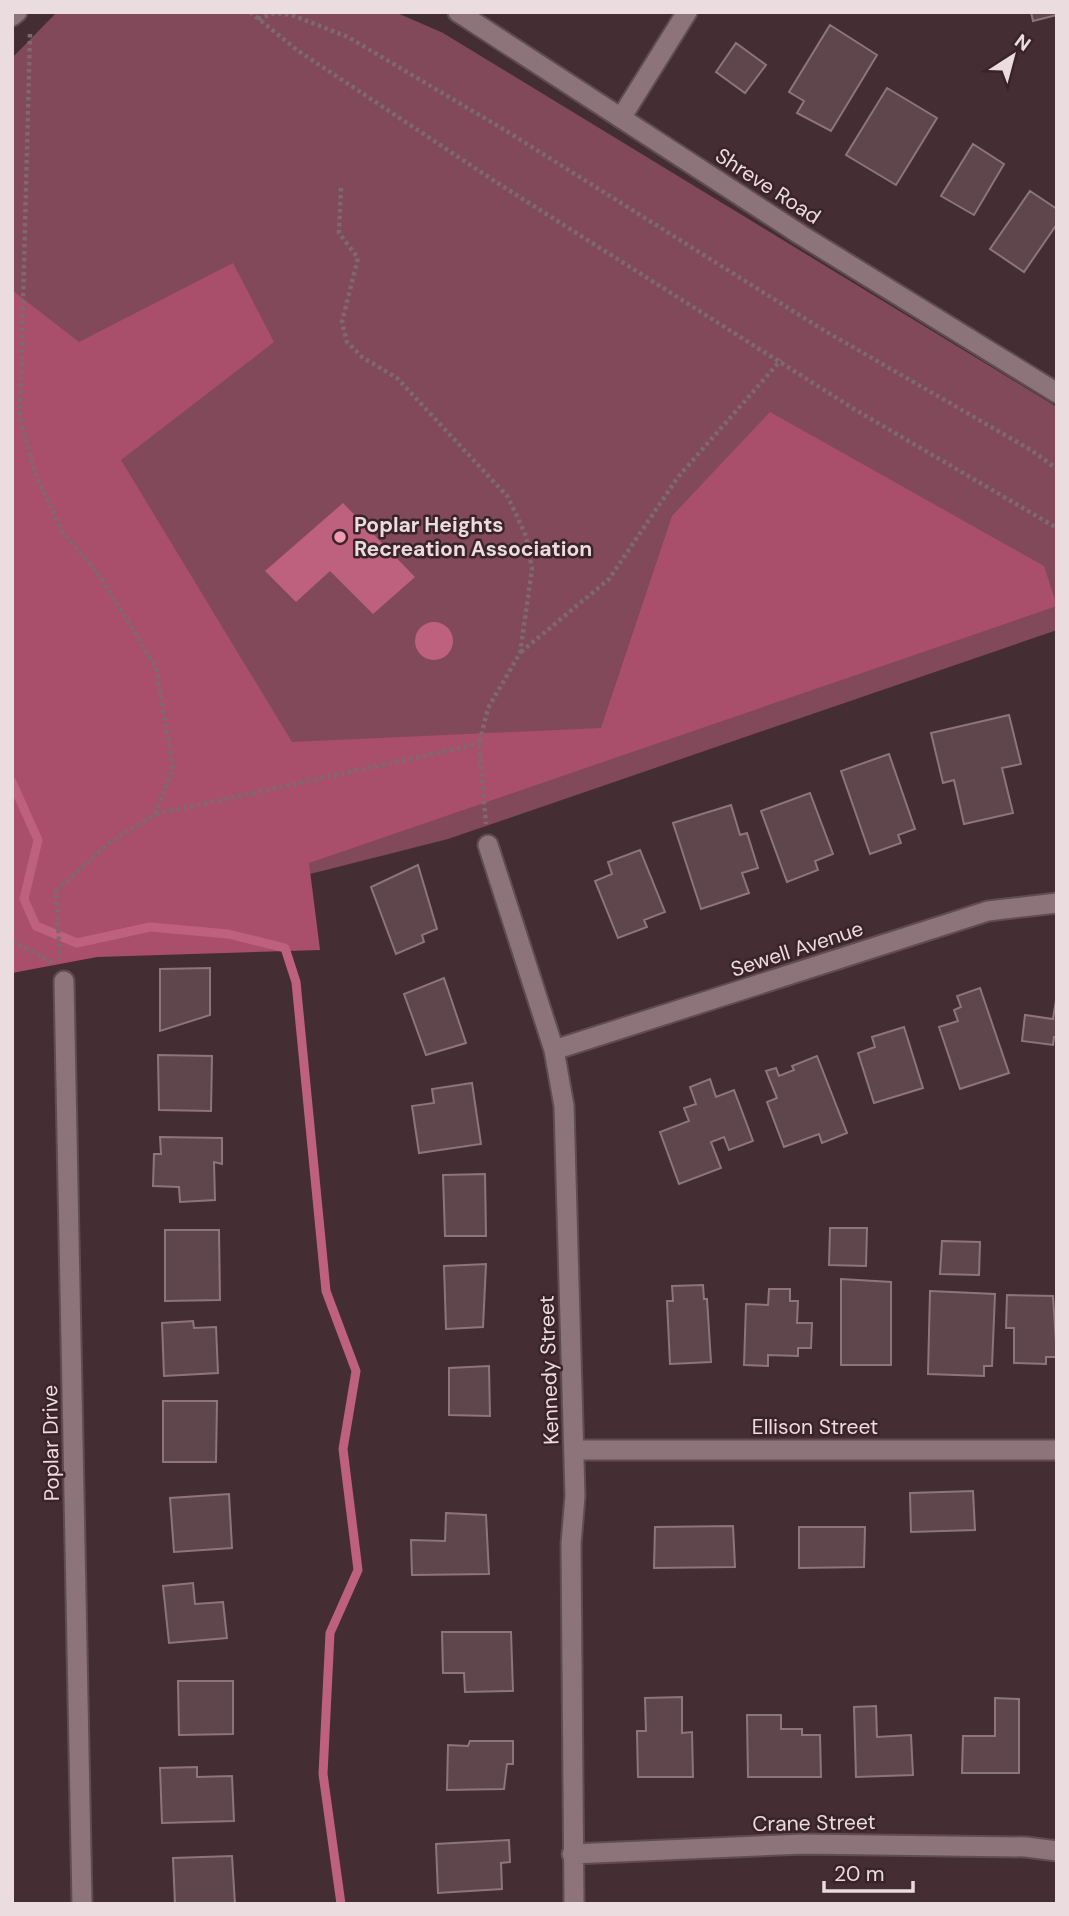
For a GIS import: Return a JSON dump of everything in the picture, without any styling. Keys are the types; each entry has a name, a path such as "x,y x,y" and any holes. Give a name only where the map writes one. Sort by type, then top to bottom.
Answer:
{"street":[{"name":"Shreve Road","path":"458,12 812,242 1057,393"},
{"path":"621,118 687,12"},
{"path":"12,16 24,19"},
{"name":"Kennedy Street","path":"488,845 554,1050 564,1106 575,1496 571,1544 574,1904"},
{"name":"Sewell Avenue","path":"554,1050 988,911 1057,903"},
{"name":"Poplar Drive","path":"63,974 82,1904"},
{"name":"Ellison Street","path":"574,1450 1057,1450"},
{"name":"Crane Street","path":"572,1853 804,1844 1026,1847 1057,1851"}],"path":[{"path":"250,12 297,50 499,184 781,360 854,409 1057,528"},
{"path":"258,19 275,13 292,15 358,42 508,132 773,299 1031,450 1057,469"},
{"path":"24,19 20,418 35,473 62,531 100,576 156,668 173,768 155,814"},
{"path":"341,188 339,233 359,258 342,322 347,342 362,357 397,378 508,497 526,536 532,569 520,653"},
{"path":"488,845 479,744 488,708 520,653 609,579 678,477 781,360"},
{"path":"60,954 56,891 108,844 155,814 479,744"},
{"path":"12,941 63,974"}],"shaded area":[{"name":"Poplar Heights Recreation Association","path":"57,12 395,12 443,33 1057,407 1057,630 448,839 12,943 12,58"},
{"path":"233,263 274,342 121,460 292,742 601,728 672,516 770,412 1044,566 1057,606 309,863 320,950 97,957 12,973 12,290 79,342"},
{"name":"Poplar Heights Recreation Association","path":"343,503 415,577 373,614 330,571 296,602 265,571"},
{"path":"434,622 447,628 453,641 447,654 434,660 421,654 415,641 421,628"}],"building":[{"path":"1031,12 1057,12 1057,15 1033,21"},
{"path":"830,25 877,55 831,131 797,113 804,101 789,92"},
{"path":"736,43 766,65 745,93 716,72"},
{"path":"887,88 937,118 896,185 846,155"},
{"path":"973,144 1004,164 974,215 941,196"},
{"path":"1030,191 1057,209 1057,224 1024,272 990,249"},
{"path":"1009,715 1021,764 1002,768 1013,813 964,824 954,780 943,783 931,733"},
{"path":"889,754 915,829 898,835 901,843 870,854 841,771"},
{"path":"810,793 833,854 815,861 818,870 787,882 761,811"},
{"path":"731,805 740,835 747,833 758,868 742,873 749,893 701,909 673,823"},
{"path":"640,850 665,912 644,920 647,927 618,938 595,881 612,874 608,862"},
{"path":"418,865 437,929 422,935 424,942 396,954 371,887"},
{"path":"210,968 210,1015 160,1031 160,969"},
{"path":"444,978 466,1043 426,1055 404,994"},
{"path":"980,988 1009,1073 960,1089 939,1027 958,1021 954,1010 961,1007 957,996"},
{"path":"1056,1000 1057,1037 1054,1037 1053,1045 1022,1041 1025,1015 1053,1019"},
{"path":"904,1027 923,1088 874,1103 858,1053 875,1047 872,1037"},
{"path":"158,1055 212,1056 211,1111 159,1110"},
{"path":"817,1056 847,1133 822,1143 819,1134 784,1147 767,1102 777,1098 766,1071 776,1068 779,1076 794,1070 792,1066"},
{"path":"710,1079 716,1097 734,1090 753,1141 729,1150 724,1137 711,1142 721,1168 679,1184 660,1132 689,1121 684,1108 696,1104 690,1087"},
{"path":"472,1083 481,1144 419,1153 412,1106 434,1103 432,1089"},
{"path":"160,1137 222,1138 222,1164 214,1162 215,1200 180,1202 179,1187 153,1186 154,1154 161,1154"},
{"path":"485,1174 486,1236 445,1236 443,1175"},
{"path":"830,1228 867,1228 866,1266 829,1265"},
{"path":"165,1230 219,1230 220,1300 165,1301"},
{"path":"942,1241 980,1242 979,1275 940,1274"},
{"path":"486,1264 483,1327 446,1329 444,1266"},
{"path":"841,1279 891,1282 891,1365 841,1365"},
{"path":"703,1285 704,1299 707,1299 711,1362 670,1364 667,1301 673,1301 672,1286"},
{"path":"769,1289 790,1289 790,1301 798,1301 797,1323 812,1323 811,1348 798,1348 798,1356 768,1355 768,1366 744,1365 746,1304 768,1305"},
{"path":"930,1291 995,1294 992,1366 984,1366 984,1376 928,1374"},
{"path":"1007,1295 1053,1296 1057,1357 1046,1357 1046,1364 1014,1363 1014,1328 1006,1328"},
{"path":"193,1321 194,1328 216,1327 218,1373 164,1376 162,1323"},
{"path":"489,1366 490,1416 449,1415 449,1368"},
{"path":"163,1401 217,1401 216,1462 163,1462"},
{"path":"973,1491 975,1530 911,1532 910,1493"},
{"path":"229,1494 232,1548 174,1552 170,1498"},
{"path":"446,1513 486,1515 489,1574 412,1575 411,1540 445,1541"},
{"path":"733,1526 735,1567 654,1568 655,1527"},
{"path":"799,1527 865,1527 864,1567 799,1568"},
{"path":"193,1583 195,1604 223,1602 227,1638 169,1643 163,1586"},
{"path":"442,1632 511,1632 513,1691 465,1692 464,1673 443,1673"},
{"path":"178,1681 233,1681 233,1734 179,1735"},
{"path":"682,1697 682,1733 692,1732 693,1777 638,1777 637,1731 646,1731 645,1698"},
{"path":"995,1698 1019,1699 1019,1773 962,1773 963,1736 995,1736"},
{"path":"876,1706 877,1737 911,1735 913,1775 856,1777 854,1707"},
{"path":"747,1715 781,1715 781,1729 802,1729 802,1735 820,1735 821,1777 748,1777"},
{"path":"470,1741 513,1741 513,1764 507,1764 504,1789 447,1790 448,1745 468,1746"},
{"path":"197,1767 197,1777 232,1776 234,1821 162,1823 160,1768"},
{"path":"509,1840 510,1862 501,1863 502,1889 438,1893 436,1844"},
{"path":"232,1856 235,1904 175,1904 173,1858"}],"waterway":[{"path":"12,782 38,840 24,899 36,926 77,943 150,927 228,934 285,948 296,982 326,1291 356,1371 343,1449 358,1570 330,1633 323,1774 341,1904"}],"place":[{"name":"Poplar Heights Recreation Association","path":"340,537"}]}
